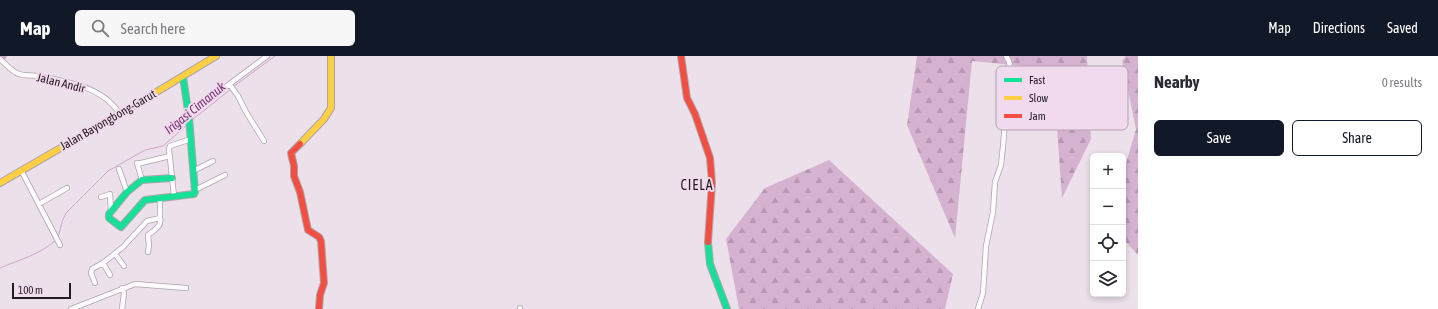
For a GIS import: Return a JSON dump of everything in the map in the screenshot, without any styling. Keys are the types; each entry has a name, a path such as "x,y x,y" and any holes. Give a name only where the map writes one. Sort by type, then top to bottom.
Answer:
{"street":[{"name":"Jalan Bayongbong-Garut","path":"0,183 183,77 216,56"},
{"path":"188,116 231,86 267,56"},
{"path":"318,309 324,273 321,241 319,237 308,230 300,192 294,176 294,166 291,153 324,120 331,108 331,56"},
{"path":"681,56 687,98 695,114 710,158 712,183 708,250 710,264 727,309"},
{"path":"1006,56 1010,66"},
{"name":"Jalan Andir","path":"0,59 21,75 37,76 67,82 98,93 109,101 119,114"},
{"path":"183,77 190,128 195,190"},
{"path":"231,86 264,141"},
{"path":"978,309 983,288 986,246 993,212 996,182 1001,165 1004,130"},
{"path":"174,196 170,146 191,139"},
{"path":"142,180 137,163 170,156"},
{"path":"193,171 213,161"},
{"path":"119,169 127,192"},
{"path":"21,170 60,245"},
{"path":"172,178 142,180 127,192 111,212 109,218 121,227 144,201 194,194 195,190 225,174"},
{"path":"38,204 67,188"},
{"path":"101,197 110,194 111,212"},
{"path":"148,252 148,235 158,228 160,222 160,198"},
{"path":"95,283 90,271 123,247 147,221 160,218"},
{"path":"115,254 124,266"},
{"path":"103,262 110,275"},
{"path":"72,309 122,288 139,283 186,288"},
{"path":"122,288 124,293 122,309"}],"green space":[{"path":"917,56 1087,56 1087,66 1022,66 972,61 955,238 907,125"},
{"path":"1126,56 1138,56 1138,255 1126,242 1126,164 1136,129 1128,90 1128,66 1123,66 1122,61"},
{"path":"1057,130 1091,130 1091,139 1062,198"},
{"path":"829,160 953,274 945,309 739,309 726,239 765,188"}],"waterway":[{"path":"0,59 3,56"},
{"name":"Irigasi Cimanuk","path":"233,87 275,56"},
{"name":"Irigasi Cimanuk","path":"192,120 231,89"},
{"name":"Irigasi Cimanuk","path":"58,237 62,221 67,212 108,171 145,150 163,146 187,125"},
{"name":"Irigasi Cimanuk","path":"0,268 37,253 56,240"}],"traffic: fast":[{"path":"172,178 142,180 127,192 109,214 109,218 121,227 145,200 194,194 189,117 183,77"},
{"path":"708,242 710,264 727,309"}],"traffic: slow":[{"path":"0,183 216,56"},
{"path":"300,144 324,119 331,108 331,56"}],"traffic: jam":[{"path":"681,56 687,98 695,114 710,158 712,183 708,242"},
{"path":"300,144 291,153 294,166 294,176 300,192 308,230 319,237 321,241 324,283 320,295 319,309"}],"district":[{"name":"CIELA","path":"697,185"}]}
